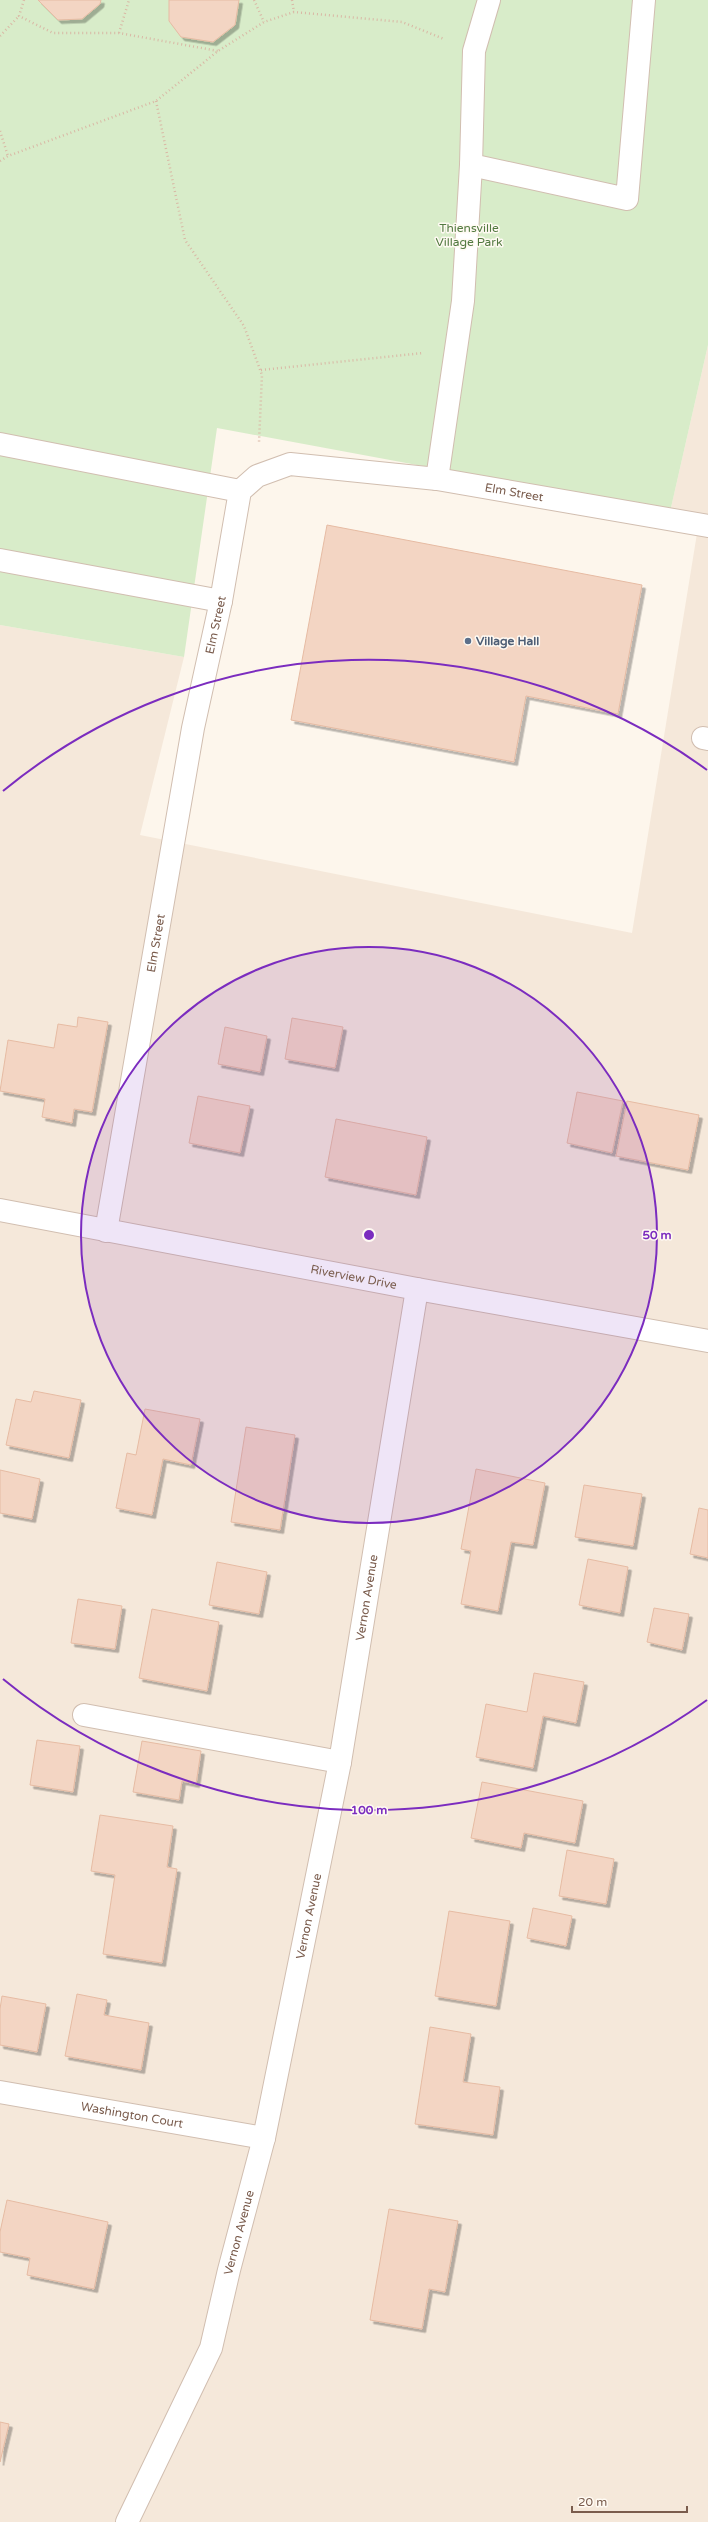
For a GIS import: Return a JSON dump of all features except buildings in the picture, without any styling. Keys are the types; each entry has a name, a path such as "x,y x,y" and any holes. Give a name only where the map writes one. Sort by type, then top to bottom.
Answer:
{"street":[{"path":"436,479 463,301 472,165 474,51 489,0"},
{"path":"472,165 627,199 644,0"},
{"path":"0,444 240,491"},
{"name":"Elm Street","path":"106,1231 193,728 221,601 240,491 257,476 290,464 436,479 708,526"},
{"path":"0,560 221,601"},
{"name":"Riverview Drive","path":"0,1210 417,1289 708,1341"},
{"name":"Vernon Avenue","path":"128,2522 211,2348 229,2270 264,2138 340,1762 417,1289"},
{"path":"84,1715 340,1762"},
{"name":"Washington Court","path":"0,2092 264,2138"}],"path":[{"path":"0,36 19,16 24,0"},
{"path":"119,33 129,0"},
{"path":"254,0 264,22"},
{"path":"292,0 294,12"},
{"path":"0,162 8,156 156,101 218,51 264,22 294,12 402,22 474,51"},
{"path":"19,16 53,33 119,33 218,51"},
{"path":"156,101 186,240 244,326 261,370 257,476"},
{"path":"0,131 8,156"},
{"path":"261,370 456,350"}],"shaded area":[{"path":"708,345 708,2522 0,2522 0,625 184,657 140,835 632,933 700,515 670,512"}],"green space":[{"name":"Thiensville Village Park","path":"0,0 708,0 708,345 670,512 217,428 184,657 0,625"}],"place":[{"name":"Village Hall","path":"468,641"}]}
